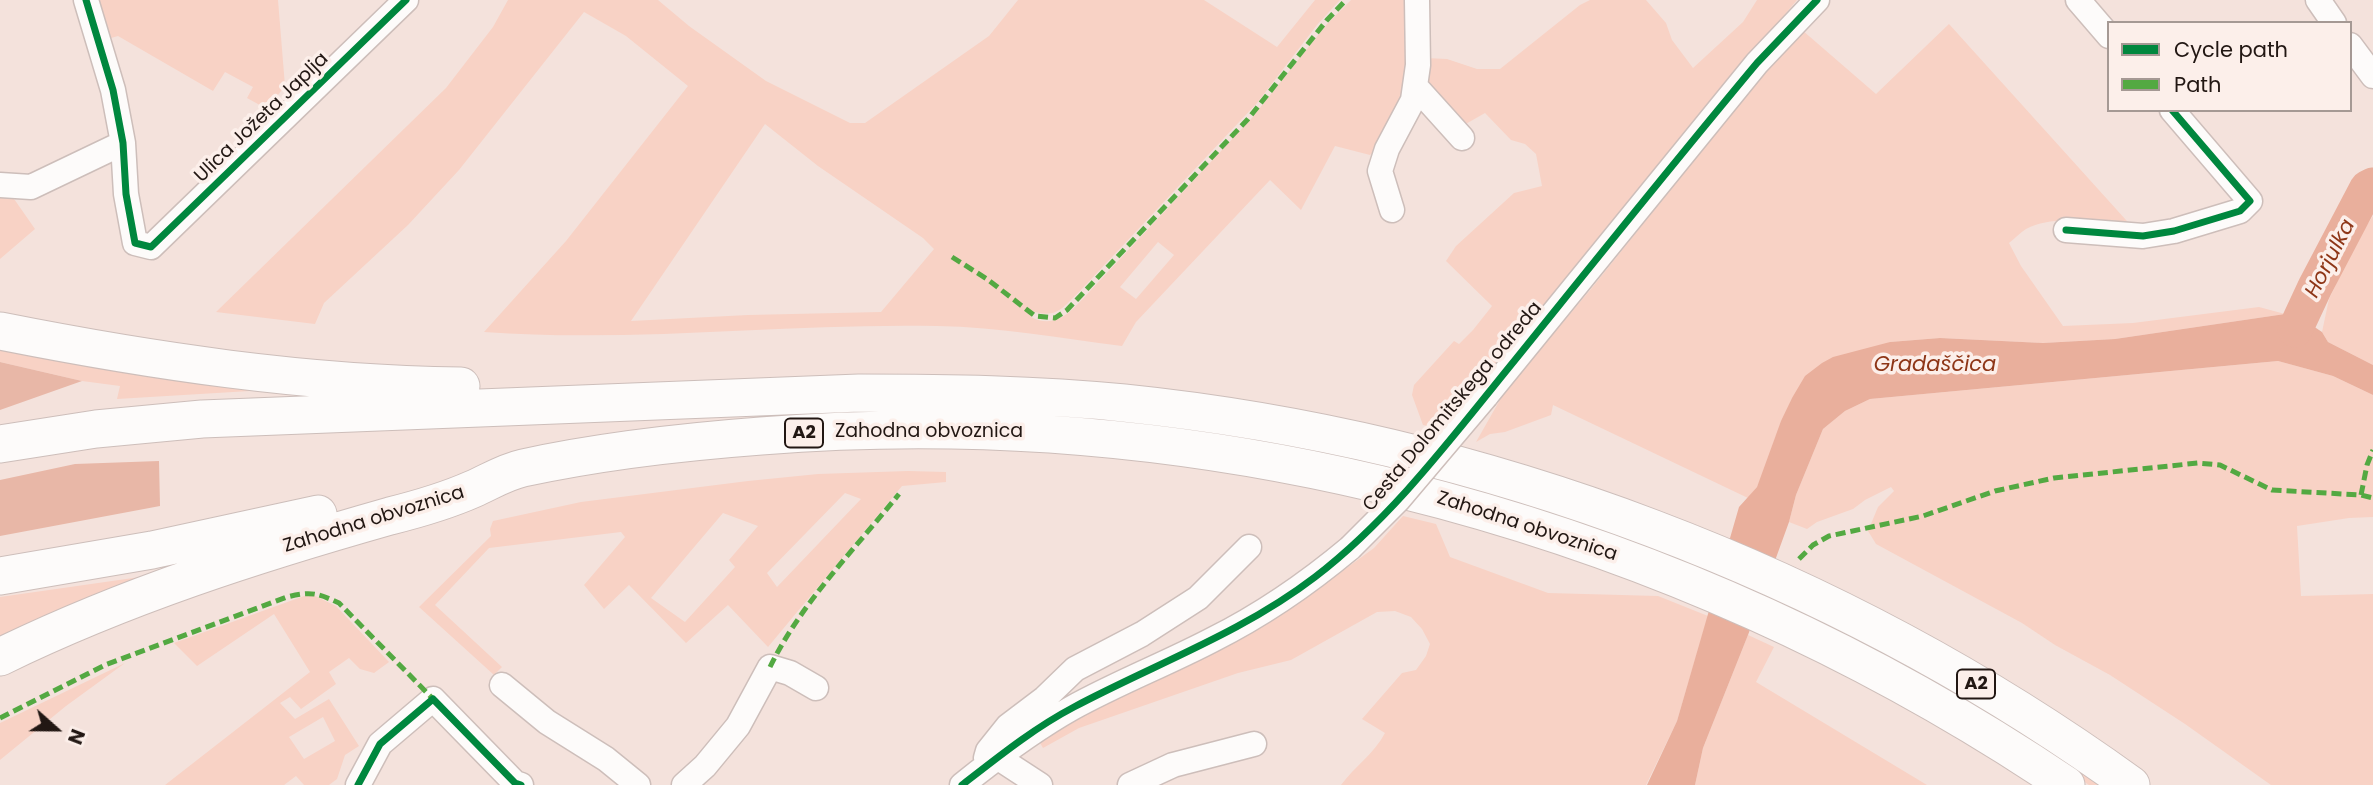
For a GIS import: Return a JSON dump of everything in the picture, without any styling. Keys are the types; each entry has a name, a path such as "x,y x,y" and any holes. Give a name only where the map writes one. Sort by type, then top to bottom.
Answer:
{"highway":[{"path":"0,331 124,353 225,367 332,379 469,386 579,403"},
{"name":"Zahodna obvoznica","path":"0,444 150,423 805,394 938,393 1071,398 1175,409 1384,446 1520,483 1679,539 1813,597 1905,644 1973,682 2131,785"},
{"name":"Zahodna obvoznica","path":"0,657 58,629 127,601 305,540 425,507 468,491 514,469 671,444 830,432 936,430 1095,437 1252,458 1412,491 1522,523 1667,574 1800,633 1940,706 2066,785"},
{"path":"0,576 152,550 514,469"}],"street":[{"path":"0,185 31,187 123,143 113,90 86,0"},
{"name":"Ulica Jožeta Japlja","path":"123,143 126,194 135,243 150,247 406,0"},
{"path":"1392,210 1380,171 1387,149 1413,100 1416,87 1417,0"},
{"name":"Cesta Dolomitskega odreda","path":"962,785 1071,709 1211,641 1261,613 1314,578 1350,548 1398,500 1749,72 1817,0"},
{"path":"2078,0 2107,34"},
{"path":"2318,0 2333,21"},
{"path":"2352,48 2373,76"},
{"path":"1416,87 1462,138"},
{"path":"2066,230 2143,236 2174,232 2240,211 2250,201 2174,112"},
{"path":"1040,785 990,763 988,751 1008,726 1045,698 1075,668 1142,635 1198,598 1249,547"},
{"path":"684,785 705,766 738,726 770,667 790,673 816,688"},
{"path":"502,685 547,722 606,760 638,785"},
{"path":"358,785 380,744 433,699 515,783 521,785"},
{"path":"1130,785 1172,765 1254,744"}],"shaded area":[{"path":"99,0 278,0 285,86 267,109 247,98 253,87 225,72 213,91 118,36 111,38"},
{"path":"508,0 658,0 689,26 766,81 850,123 865,123 989,36 1018,0 1204,0 1277,47 1315,0 1340,0 1317,25 1257,103 1079,292 1060,310 1049,314 1035,312 1031,317 1040,321 1064,316 1085,297 1251,119 1327,24 1351,0 1410,0 1409,80 1376,149 1370,155 1335,146 1301,210 1270,180 1136,322 1122,346 1007,331 937,326 597,335 484,332 566,241 688,86 626,36 584,12 459,170 408,225 324,303 315,324 216,312 446,88 493,27","holes":["765,124 818,166 923,238 934,249 881,312 631,321","1158,242 1174,255 1136,299 1120,287"]},
{"path":"1590,0 1646,0 1666,23 1672,40 1693,68 1743,22 1757,0 1797,0 1631,198 1532,325 1438,428 1423,425 1412,395 1414,385 1454,341 1459,344 1473,330 1492,306 1446,261 1456,246 1514,193 1542,186 1536,154 1525,144 1511,140 1485,113 1464,125 1425,89 1426,58 1447,59 1477,69 1500,69 1580,5"},
{"path":"1949,24 2135,230 2080,221 2052,221 2026,229 2009,243 2021,266 2063,326 2133,323 2259,307 2285,314 2115,339 2043,343 1940,338 1890,342 1792,398 1765,470 1748,498 1553,405 1551,415 1505,432 1490,434 1476,442 1505,391 1591,289 1763,74 1802,30 1876,94"},
{"path":"0,192 12,196 35,229 0,259"},
{"path":"2373,216 2373,365 2328,342 2322,332 2329,299 2357,240"},
{"path":"0,345 283,389 117,399 120,386 82,381 0,362"},
{"path":"2278,361 2333,376 2373,395 2373,517 2297,526 2301,596 2373,594 2373,785 2271,785 2110,675 2055,645 2022,623 1876,544 1868,531 1878,507 1894,491 1891,487 1853,509 1817,522 1807,529 1789,522 1796,495 1823,429 1845,411 1870,399"},
{"path":"0,362 82,381 0,410"},
{"path":"159,461 160,506 0,536 0,480 75,464"},
{"path":"946,472 946,482 902,486 768,647 728,605 686,643 629,585 604,609 584,585 625,537 621,532 489,548 435,605 502,667 494,675 419,607 491,536 493,521 581,502 818,474","holes":["845,493 861,499 777,587 767,573","723,513 758,526 729,560 735,567 685,622 651,598"]},
{"path":"1403,516 1436,524 1450,557 1548,593 1658,596 1708,616 1677,721 1646,785 1341,785 1385,733 1362,719 1402,673 1416,670 1426,656 1430,644 1411,617 1395,611 1377,612 1291,660 1238,673 1079,728 1043,748 1039,741 1081,715 1233,642 1315,591 1374,548"},
{"path":"140,577 147,579 0,641 0,597"},
{"path":"313,595 336,606 389,662 374,673 360,669 349,658 329,672 336,684 301,709 290,697 280,703 295,719 329,699 359,746 345,755 337,779 329,785 304,785 296,776 284,785 165,785 310,672 274,614 197,666 174,643","holes":["323,717 335,741 304,759 289,737"]},
{"path":"1808,610 1889,650 2107,785 2089,785 2031,745 1805,620"},
{"path":"1748,635 1774,647 1756,682 1927,785 1695,785 1703,748"},
{"path":"125,663 66,706 0,760 0,723"}],"water":[{"name":"Gradaščica","path":"2285,314 2301,318 2322,332 2328,342 2373,365 2373,395 2333,376 2278,361 1870,399 1845,411 1823,429 1796,495 1789,522 1748,635 1703,748 1695,785 1647,785 1677,721 1739,507 1757,487 1792,398 1805,376 1822,363 1833,357 1890,342 1940,338 2043,343 2115,339"}],"waterway":[{"name":"Horjulka","path":"2295,330 2367,188 2373,185"}],"marked path":[{"path":"952,257 987,279 1035,316 1055,318 1067,310 1248,119 1346,0"},
{"path":"2361,495 2373,450"},
{"path":"1799,559 1813,545 1829,536 1923,516 1995,491 2054,478 2198,463 2220,465 2272,490 2373,498"},
{"path":"770,667 813,599 899,494"},
{"path":"0,718 105,665 287,597 302,594 319,595 339,603 433,699"}],"cycle path":[{"path":"86,0 113,90 123,143 126,194 135,243 151,247 406,0"},
{"path":"962,785 1016,743 1059,715 1258,615 1315,577 1343,554 1421,475 1757,63 1817,0"},
{"path":"2066,230 2143,236 2174,231 2240,211 2250,201 2174,112"},
{"path":"358,785 380,744 433,699 515,783 521,785"}]}
